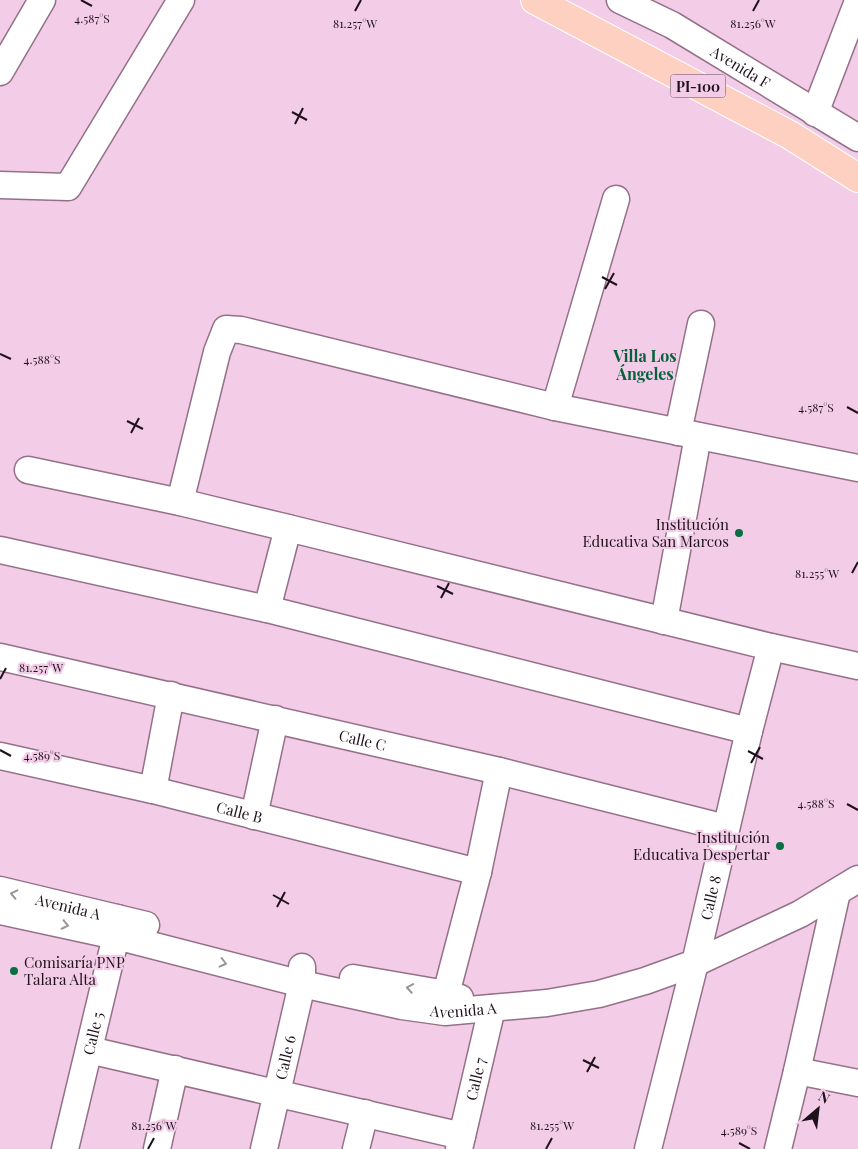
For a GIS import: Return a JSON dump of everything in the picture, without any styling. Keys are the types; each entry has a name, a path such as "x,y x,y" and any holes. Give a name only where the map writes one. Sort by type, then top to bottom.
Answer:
{"main road":[{"name":"PI-100","path":"535,0 790,135 858,178"}],"street":[{"path":"0,72 42,0"},
{"path":"0,185 68,187 181,0"},
{"name":"Avenida F","path":"620,0 672,25 858,138"},
{"path":"654,0 672,25"},
{"path":"815,113 858,1"},
{"path":"555,407 616,200"},
{"path":"664,621 701,324"},
{"path":"180,502 217,352 226,329 259,334 555,407 858,468"},
{"path":"28,470 180,502 664,621 858,666"},
{"path":"267,609 288,528"},
{"path":"0,550 267,609 749,731"},
{"name":"Calle 8","path":"648,1149 771,646"},
{"name":"Calle C","path":"0,657 499,771 726,828"},
{"path":"152,790 170,695"},
{"path":"254,816 275,719"},
{"name":"Calle B","path":"0,756 152,790 478,872"},
{"path":"446,994 478,872 499,771"},
{"path":"492,1008 547,1003 599,994 646,982 695,963 800,914 848,885"},
{"path":"778,1149 797,1071 848,885"},
{"name":"Avenida A","path":"0,890 116,927 302,974 402,1006 445,1012 492,1008"},
{"name":"Avenida A","path":"0,911 116,927"},
{"name":"Calle 5","path":"65,1149 116,927"},
{"name":"Avenida A","path":"302,974 357,978 446,994 492,1008"},
{"name":"Calle 6","path":"264,1149 302,974"},
{"name":"Calle 7","path":"460,1142 492,1008"},
{"path":"89,1050 365,1113 460,1142"},
{"path":"157,1149 174,1069"},
{"path":"797,1071 858,1083"},
{"path":"356,1149 365,1113"}],"place":[{"name":"Institución Educativa San Marcos","path":"739,533"},
{"name":"Institución Educativa Despertar","path":"780,846"},
{"name":"Comisaría PNP Talara Alta","path":"14,971"}],"district":[{"name":"Villa Los Ángeles","path":"645,364"}]}
